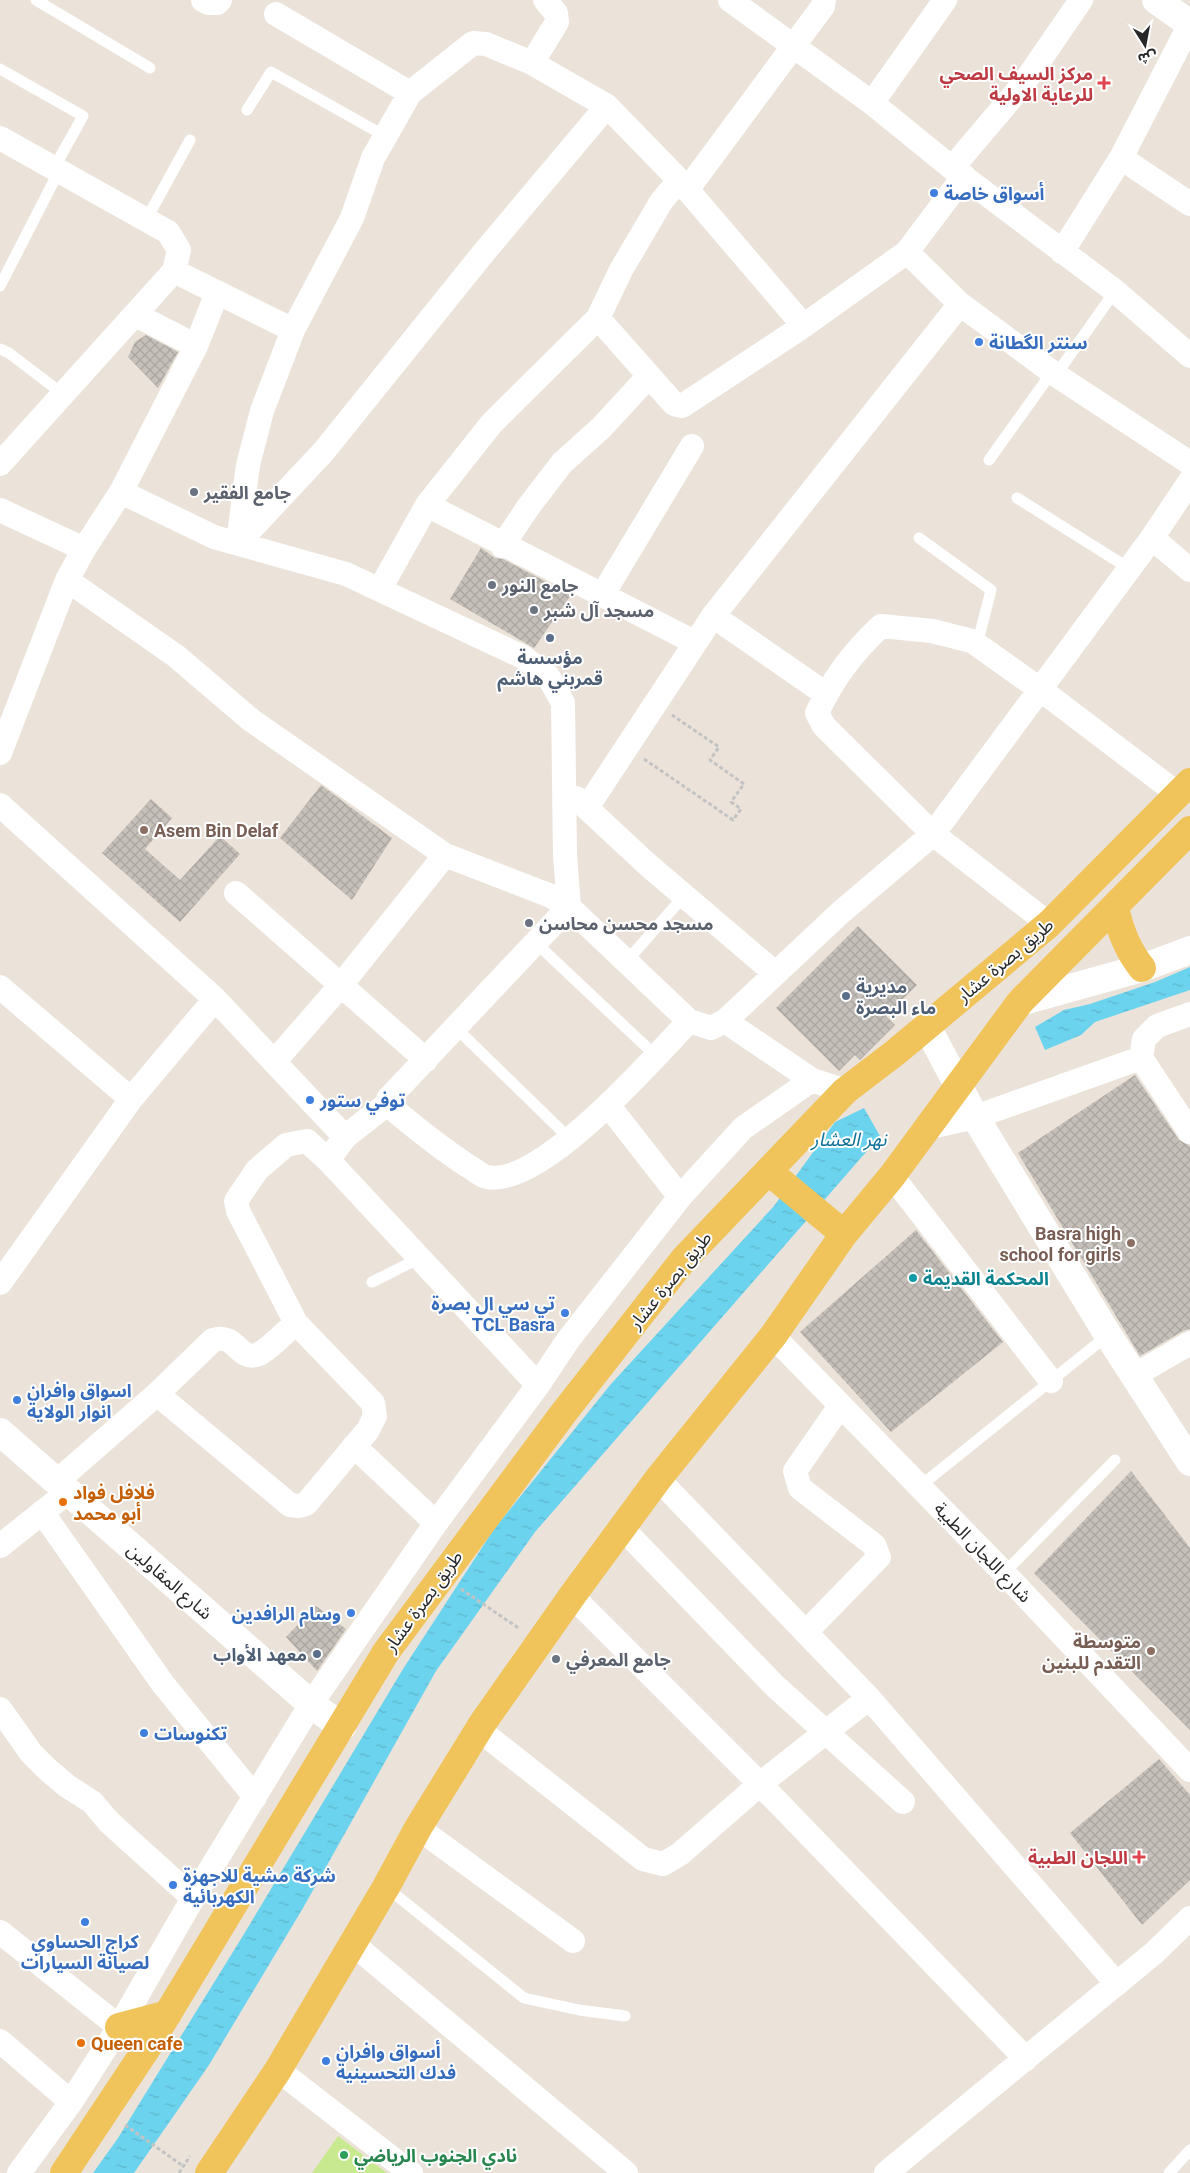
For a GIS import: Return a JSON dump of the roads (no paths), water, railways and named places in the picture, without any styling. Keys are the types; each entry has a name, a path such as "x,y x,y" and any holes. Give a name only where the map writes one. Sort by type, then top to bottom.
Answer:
{"main road":[{"name":"طريق بصرة عشار","path":"64,2173 96,2127 168,2014 386,1652 562,1414 684,1259 774,1176 845,1091 896,1052 1049,924 1184,788"},
{"path":"200,2163 278,2070 386,1887 418,1828 478,1730 572,1596 658,1479 773,1336 836,1228 892,1176 1020,1002 1190,830"},
{"path":"1115,908 1119,925 1132,956 1142,968"},
{"path":"774,1176 836,1228"},
{"path":"119,2027 168,2014"}],"street":[{"path":"203,0 208,3 218,3 220,0"},
{"path":"532,62 557,22 556,13 545,0"},
{"path":"730,0 872,104 1115,291 1190,356"},
{"path":"380,589 426,505 492,423 598,318 621,270 661,202 683,185 795,46 823,6 824,0"},
{"path":"872,104 946,0"},
{"path":"598,318 674,404 682,406 908,252 958,172 1024,83 1081,0"},
{"path":"1062,252 1121,158 1190,24 1156,0"},
{"path":"276,14 410,92"},
{"path":"238,543 248,465 262,411 293,330 352,218 373,158 410,92 473,43 486,44 532,62 607,106 683,185 803,325"},
{"path":"238,543 324,452 479,259 607,106"},
{"path":"0,138 168,232 179,250 174,271 0,464"},
{"path":"1121,158 1190,204"},
{"path":"908,252 960,304 1054,374 1190,463"},
{"path":"174,271 293,330"},
{"path":"0,753 67,580 84,549 121,492 196,346 217,293"},
{"path":"588,806 656,704 694,642 713,616 960,304"},
{"path":"136,315 196,346"},
{"path":"502,546 529,506 562,463 600,428 649,376"},
{"path":"604,594 692,446"},
{"path":"67,580 176,656 252,720 445,855 551,896 570,908 689,1021 711,1028 725,1021 840,913 933,834 1130,569 1190,481"},
{"path":"121,492 214,537 346,574 523,657 548,676 562,703 565,856 570,908 388,1099 387,1104 345,1137 328,1160"},
{"path":"426,505 502,546 604,594 694,642"},
{"path":"0,510 84,549"},
{"path":"1152,538 1190,570"},
{"path":"713,616 826,694"},
{"path":"1049,924 933,834 824,726 817,713 826,694 862,644 881,626 932,631 972,641 1184,788"},
{"path":"564,788 588,806 648,865 775,974"},
{"path":"0,806 215,999 345,1137"},
{"path":"274,1062 341,985 445,855"},
{"path":"236,893 426,1060"},
{"path":"1020,1002 1142,968 1190,950"},
{"path":"2,992 131,1099"},
{"path":"0,1283 131,1099 215,999"},
{"path":"1190,1014 1157,1026 1144,1039 1141,1058 1190,1132"},
{"path":"387,1104 437,1146 487,1178 513,1176 538,1163 608,1105 689,1021"},
{"path":"725,1021 812,1080 845,1091"},
{"path":"926,1025 975,1117 1108,1335 1136,1375 1190,1462"},
{"path":"926,1128 975,1117 1141,1058"},
{"path":"20,2173 70,2102 119,2027 193,1898 311,1704 436,1523 538,1385 568,1340 680,1197 742,1128 812,1080"},
{"path":"608,1105 680,1197"},
{"path":"157,1394 290,1505 306,1504 368,1430 375,1416 373,1403 296,1323 238,1211 236,1201 257,1170 286,1145 307,1141 328,1160 538,1385"},
{"path":"892,1176 1051,1381"},
{"path":"0,1546 42,1512 62,1487 213,1340 222,1337 228,1339 244,1353 251,1356 260,1353 296,1323"},
{"name":"شارع اللجان الطبية","path":"773,1336 1004,1573 1190,1770"},
{"path":"1136,1375 1190,1342"},
{"path":"806,1632 879,1557 874,1545 800,1488 795,1471 840,1406"},
{"name":"شارع المقاولين","path":"0,1432 311,1704 342,1727"},
{"path":"354,1446 436,1523"},
{"path":"658,1479 869,1698 1117,1984"},
{"path":"42,1512 163,1684 255,1797"},
{"path":"622,1528 775,1686 904,1802"},
{"path":"572,1596 760,1784 1026,2059"},
{"path":"478,1730 643,1859 663,1864 680,1854 760,1784 869,1698"},
{"path":"0,1709 30,1753 67,1786 92,1802 109,1822 193,1898"},
{"path":"418,1828 573,1941"},
{"path":"886,2173 1154,1953 1190,1918"},
{"path":"0,1932 119,2027"},
{"path":"353,1944 626,2173"},
{"path":"0,2041 70,2102"},
{"path":"278,2070 411,2173"}],"lane":[{"path":"36,0 150,68"},
{"path":"0,69 83,116 0,286"},
{"path":"247,110 271,72 385,136"},
{"path":"146,220 190,140"},
{"path":"989,460 1115,291"},
{"path":"0,349 9,353 64,394"},
{"path":"1017,498 1130,569"},
{"path":"919,538 991,590 977,645"},
{"path":"626,962 684,896"},
{"path":"536,943 656,1056"},
{"path":"456,1028 569,1138"},
{"path":"372,1282 420,1258"},
{"path":"919,1487 1108,1335"},
{"path":"1004,1573 1116,1460"},
{"path":"386,1887 524,1998 579,2010 625,2016"},
{"path":"1169,2173 1190,2150"}],"water":[{"path":"1190,967 1190,990 1095,1022 1081,1035 1045,1050 1035,1027 1064,1010 1090,1004 1155,982"},
{"name":"نهر العشار","path":"864,1108 880,1136 535,1532 436,1671 303,1908 209,2065 134,2173 93,2173 118,2138 244,1934 403,1669 494,1529 611,1384 774,1206 835,1122"}],"place":[{"name":"مركز السيف الصحي للرعاية الاولية","path":"1104,83"},
{"name":"أسواق خاصة","path":"934,193"},
{"name":"سنتر الگطانة","path":"979,342"},
{"name":"جامع الفقير","path":"194,492"},
{"name":"جامع النور","path":"492,585"},
{"name":"مسجد آل شبر","path":"534,610"},
{"name":"مؤسسة قمربني هاشم","path":"550,638"},
{"name":"Asem Bin Delaf","path":"144,830"},
{"name":"مسجد محسن محاسن","path":"529,923"},
{"name":"مديرية ماء البصرة","path":"846,996"},
{"name":"توفي ستور","path":"310,1100"},
{"name":"Basra high school for girls","path":"1131,1243"},
{"name":"المحكمة القديمة","path":"913,1278"},
{"name":"تي سي ال بصرة TCL Basra","path":"565,1313"},
{"name":"اسواق وافران انوار الولاية","path":"17,1400"},
{"name":"فلافل فواد أبو محمد","path":"63,1502"},
{"name":"وسام الرافدين","path":"351,1613"},
{"name":"متوسطة التقدم للبنين","path":"1151,1651"},
{"name":"معهد الأواب","path":"317,1654"},
{"name":"جامع المعرفي","path":"556,1659"},
{"name":"تكنوسات","path":"144,1733"},
{"name":"اللجان الطبية","path":"1139,1857"},
{"name":"شركة مشية للاجهزة الكهربائية","path":"173,1885"},
{"name":"كراج الحساوي لصيانة السيارات","path":"85,1922"},
{"name":"Queen cafe","path":"81,2043"},
{"name":"أسواق وافران فدك التحسينية","path":"326,2061"},
{"name":"نادي الجنوب الرياضي","path":"344,2155"}]}
